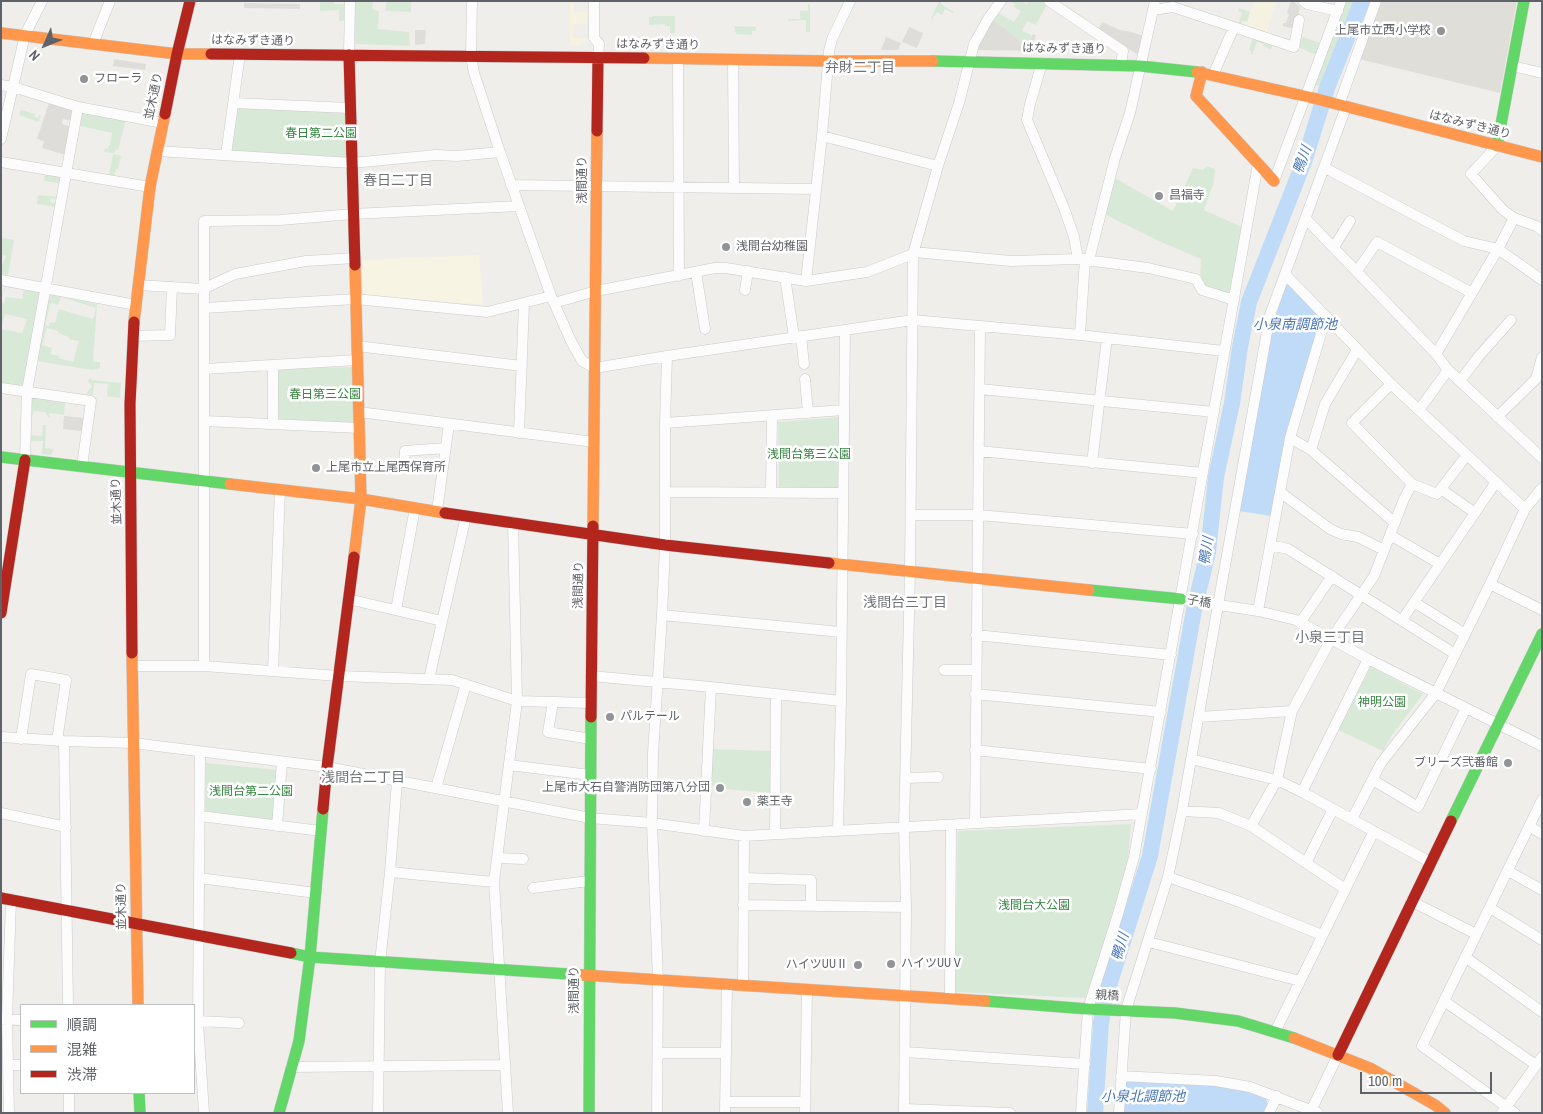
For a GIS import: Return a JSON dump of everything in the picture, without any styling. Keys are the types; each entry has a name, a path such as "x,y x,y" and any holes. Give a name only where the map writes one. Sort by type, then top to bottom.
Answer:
{"street":[{"path":"1,139 25,35 42,1"},
{"path":"93,44 110,1"},
{"name":"並木通り","path":"138,1004 133,743 130,404 136,305 150,187 162,123 190,1"},
{"path":"279,1113 299,1041 310,957 327,767 361,499 350,108 350,1"},
{"path":"472,1 471,56 474,73 511,185 552,300 582,360 595,368 913,320 1080,335 1224,351"},
{"path":"594,1 594,38 599,44 598,58"},
{"path":"806,281 829,51 832,39 850,1"},
{"path":"1001,1 974,44 914,253 911,515 904,827 906,907 904,1111 1010,1113"},
{"path":"1049,1 1123,51 1121,64"},
{"path":"1234,27 1196,96 1274,181 1310,97 1340,6 1307,4 1303,1"},
{"path":"1118,1113 1126,1010 1168,877 1182,811 1270,315 1324,168 1340,105 1376,1"},
{"path":"1524,1 1497,146 1471,174 1503,210 1514,218 1542,230"},
{"path":"1080,335 1084,259 1130,112 1154,6 1172,6 1294,47 1299,20"},
{"name":"はなみずき通り","path":"1,33 177,54 1121,64 1208,74 1310,97 1542,157"},
{"path":"226,155 240,54"},
{"name":"浅間通り","path":"589,1113 588,975 598,58"},
{"path":"678,59 679,276"},
{"path":"733,60 734,188"},
{"path":"1042,63 1027,120 1084,259"},
{"path":"1512,66 1542,73"},
{"path":"1,85 78,107 162,123"},
{"path":"233,103 350,108"},
{"path":"1,613 25,460 27,391 78,107"},
{"path":"822,136 938,166"},
{"path":"157,151 352,163 436,155 457,156 500,152"},
{"path":"1,162 150,187"},
{"path":"1081,1113 1088,1009 1134,857 1258,164"},
{"path":"1324,168 1464,241 1498,249 1542,280"},
{"path":"511,185 816,190"},
{"path":"204,666 204,222 280,220 353,214 519,206"},
{"path":"1436,354 1498,249 1514,218"},
{"path":"1306,219 1436,354 1448,370 1542,458"},
{"path":"1334,247 1350,221"},
{"path":"1357,271 1377,242 1472,293"},
{"path":"204,308 356,299 487,312 524,303 552,300 726,268 806,281 867,272 914,253 1011,261 1084,259 1148,268 1196,279 1202,290 1234,300"},
{"path":"138,285 203,289 235,274 306,261 354,258"},
{"path":"745,290 748,271"},
{"path":"696,272 705,329"},
{"path":"1284,274 1391,384 1525,509"},
{"path":"785,277 804,364"},
{"path":"1,280 136,305"},
{"path":"134,336 170,335 172,287"},
{"path":"519,433 524,303"},
{"path":"1258,611 1290,438 1326,317"},
{"path":"1460,381 1511,320"},
{"path":"975,823 980,326"},
{"path":"838,831 845,330"},
{"path":"1092,462 1107,338"},
{"path":"357,346 522,366"},
{"path":"1311,450 1325,404 1357,350"},
{"path":"657,1113 658,981 652,823 653,753 665,546 667,356"},
{"path":"1498,417 1539,382 1542,357"},
{"path":"204,369 357,360"},
{"path":"273,365 273,424"},
{"path":"1419,410 1448,370"},
{"path":"805,379 808,413"},
{"path":"1391,384 1352,423 1412,484 1438,494 1467,455"},
{"path":"1,388 91,401 82,466"},
{"path":"980,389 1214,412"},
{"path":"665,423 844,410"},
{"path":"359,412 594,442"},
{"path":"771,492 772,416"},
{"path":"204,421 359,428"},
{"path":"437,512 449,424"},
{"path":"1290,438 1311,450 1395,522"},
{"path":"404,466 405,451 445,448"},
{"path":"980,451 1203,473"},
{"path":"1,457 361,499 665,546 977,579 1181,598"},
{"path":"1402,620 1496,482"},
{"path":"1251,826 1277,780 1292,712 1331,639 1374,576 1404,499 1412,484"},
{"path":"1352,819 1381,764 1436,693 1525,509 1542,488"},
{"path":"1441,489 1474,514"},
{"path":"273,671 280,490"},
{"path":"665,492 842,493"},
{"path":"1280,492 1330,529 1341,534 1358,537 1384,550"},
{"path":"396,610 415,508"},
{"path":"911,515 979,515 1193,534"},
{"path":"429,679 466,516"},
{"path":"508,1113 494,882 517,701 513,522"},
{"path":"1390,535 1440,564"},
{"path":"1270,546 1288,549 1455,654"},
{"path":"1300,623 1332,576"},
{"path":"1490,584 1542,610"},
{"name":"子橋","path":"1181,598 1258,611 1300,623 1542,746"},
{"path":"348,599 442,621"},
{"path":"1414,602 1465,634"},
{"path":"662,615 841,632"},
{"path":"1121,1076 1216,1081 1250,1087 1277,1096 1313,1112 1411,901 1542,634"},
{"path":"976,635 1171,655"},
{"path":"1302,792 1368,659"},
{"path":"132,666 204,666 338,676 452,680 517,701 592,702"},
{"path":"944,670 976,670"},
{"path":"21,738 31,674 66,680 61,741 66,827 68,1004"},
{"path":"591,676 841,701"},
{"path":"436,788 466,684"},
{"path":"704,831 711,687"},
{"path":"775,834 776,694"},
{"path":"975,694 1160,712"},
{"path":"553,702 548,732 591,738"},
{"path":"1373,780 1418,807 1466,708"},
{"path":"1199,717 1292,712"},
{"path":"1,737 133,743 327,767 590,818 652,823 744,836 1142,814"},
{"path":"975,750 1150,769"},
{"path":"200,752 198,1021 204,1113"},
{"path":"1191,759 1277,780 1430,862"},
{"path":"277,826 282,762"},
{"path":"509,765 590,775"},
{"path":"906,778 938,777"},
{"path":"378,1113 380,962 390,872 397,780"},
{"path":"1444,1001 1539,1061 1508,1111 1422,1046 1542,800"},
{"path":"1306,863 1333,809"},
{"path":"1182,811 1218,813 1251,826 1345,889"},
{"path":"1,813 66,827"},
{"path":"200,816 321,831"},
{"path":"950,825 950,998"},
{"path":"1529,826 1542,834"},
{"path":"1275,1032 1374,831"},
{"path":"743,986 744,836"},
{"path":"497,858 523,859"},
{"path":"1508,871 1542,890"},
{"path":"390,872 494,882"},
{"path":"1168,877 1240,902 1322,935"},
{"path":"199,878 316,893"},
{"path":"744,878 811,880 811,906"},
{"path":"533,888 589,881"},
{"path":"6,899 4,1019 8,1065 9,1113"},
{"name":"親橋","path":"6,899 310,957 658,981 950,998 1088,1009 1175,1013 1238,1021 1275,1032 1370,1068 1435,1105 1445,1113"},
{"path":"1411,901 1476,934"},
{"path":"743,905 906,907"},
{"path":"1490,908 1542,940"},
{"path":"1148,942 1300,981"},
{"path":"1464,957 1542,1012"},
{"path":"725,1113 727,985"},
{"path":"805,1113 807,990"},
{"path":"4,1019 20,1020"},
{"path":"198,1021 239,1023"},
{"path":"905,1052 1085,1064"},
{"path":"658,1053 726,1053"},
{"path":"8,1065 20,1065"},
{"path":"291,1067 505,1065"},
{"path":"69,1094 69,1113"},
{"path":"139,1094 140,1113"},
{"path":"1269,1113 1277,1096"},
{"path":"725,1102 805,1102"}],"shaded area":[{"path":"1291,1 1293,1 1300,7 1294,29 1283,26 1289,14 1287,13"},
{"name":"上尾市立西小学校","path":"1382,1 1517,1 1500,93 1359,59"},
{"path":"244,3 300,4 300,9 244,8"},
{"path":"991,19 1027,46 1033,34 1036,35 1032,46 1043,50 975,50"},
{"path":"1102,22 1120,30 1144,36 1140,54 1135,53 1098,30"},
{"path":"909,27 923,33 917,48 902,42"},
{"path":"415,30 426,30 425,44 415,45"},
{"path":"886,37 901,43 898,50 881,50"},
{"path":"114,59 146,64 145,70 113,66"},
{"path":"49,103 73,112 72,121 63,119 62,124 71,127 66,155 42,148 44,141 37,139"},
{"path":"479,255 483,305 366,295 363,293 362,260"},
{"path":"64,416 84,418 82,431 63,429"}],"green space":[{"path":"354,1 373,1 372,9 379,11 378,29 409,32 410,46 356,44 353,30"},
{"path":"387,1 411,1 411,12 385,11"},
{"path":"939,1 954,12 945,9 942,15 937,12 932,19 931,18"},
{"path":"1010,1 1023,1 1026,5 1030,1 1042,1 1047,4 1036,25 1027,21 1022,31 1032,35 1027,46 991,19 996,12 1014,22 1021,11 1014,7 1015,4"},
{"path":"1345,1 1355,1 1323,87 1315,85"},
{"path":"320,2 343,4 344,21 339,21 339,10 320,11"},
{"path":"808,4 810,4 810,32 806,32 806,20 788,21 788,19 800,19 800,11 808,11"},
{"path":"1239,8 1250,12 1247,22 1242,20 1240,26 1238,25 1242,13 1238,11"},
{"path":"675,16 675,33 670,33 670,26 665,26 665,24 649,25 649,17"},
{"path":"734,26 756,27 756,31 752,31 752,35 736,34"},
{"path":"1300,36 1320,43 1317,53 1313,54 1297,46"},
{"path":"1253,37 1273,44 1271,50 1263,46 1264,44 1257,42 1252,55 1249,50"},
{"name":"春日第二公園","path":"237,107 346,111 347,158 231,152"},
{"path":"21,110 35,114 35,117 38,118 39,115 41,116 39,122 19,115"},
{"path":"82,112 126,119 118,150 116,149 114,153 104,152 105,148 108,149 110,145 112,133 80,126"},
{"path":"113,154 121,156 114,176 109,175"},
{"path":"1207,166 1215,169 1214,182 1204,210 1242,227 1229,295 1205,288 1200,278 1201,259 1104,214 1113,177 1173,211 1193,168 1203,170"},
{"path":"45,173 59,176 59,183 44,181"},
{"path":"38,195 57,197 57,199 51,198 50,202 57,204 56,207 37,204"},
{"path":"1,239 14,240 8,275 1,274 1,268 6,256 1,255"},
{"path":"5,286 38,291 40,293 23,384 20,387 1,385 1,329 22,333 27,319 5,314 1,328 1,302 4,303 6,297 22,299 24,290 6,287 1,300"},
{"path":"52,295 97,304 93,362 100,362 100,368 92,370 37,361 48,299","holes":["61,297 96,308 93,319 59,309 55,323 51,322 49,326 45,325 51,303 58,305","47,328 58,331 58,333 69,337 69,339 79,341 73,362 51,354 52,348 42,345"]},
{"name":"春日第三公園","path":"352,367 353,424 279,419 276,369"},
{"path":"90,378 92,380 121,383 120,398 107,396 108,384 94,383 93,395 86,394 92,386 88,381"},
{"path":"34,397 65,401 64,415 50,413 49,418 45,412 34,411 33,416 30,415 31,399"},
{"name":"浅間台第三公園","path":"840,417 839,490 779,488 778,422"},
{"path":"43,425 46,425 45,448 54,449 51,455 42,454 43,441 30,441 31,435 42,436"},
{"name":"神明公園","path":"1371,667 1423,694 1392,735 1383,751 1338,730"},
{"path":"713,749 771,751 770,793 724,789 724,784 715,783 714,786 711,786"},
{"name":"浅間台第二公園","path":"206,763 279,770 275,821 205,811"},
{"name":"浅間台大公園","path":"1131,824 1128,859 1100,956 1085,998 954,992 958,831"}],"sand":[{"path":"570,1 573,1 574,11 589,12 588,24 573,24 573,38 589,38 581,45 570,45"},
{"path":"1254,1 1277,1 1266,34 1246,26"}],"water":[{"name":"小泉南調節池","path":"1289,284 1320,317 1321,322 1271,516 1239,511 1274,317 1285,285"},
{"name":"小泉北調節池","path":"1127,1080 1225,1086 1265,1096 1268,1105 1264,1113 1122,1113 1123,1085"}],"waterway":[{"name":"鴨川","path":"1095,1113 1101,1023 1106,995 1150,856 1194,610 1208,552 1216,477 1232,403 1249,302 1305,159 1327,88 1362,1"}],"traffic: fast":[{"path":"1497,146 1524,1"},
{"path":"933,61 1140,66 1197,72"},
{"path":"1,457 230,484"},
{"path":"1089,590 1181,599"},
{"path":"1451,821 1542,634"},
{"path":"589,1113 591,717"},
{"path":"279,1113 299,1041 310,957 323,809"},
{"path":"291,953 310,957 583,975"},
{"path":"985,1001 1175,1013 1238,1021 1294,1038"},
{"path":"139,1094 140,1113"}],"traffic: slow":[{"path":"1,33 177,54 211,54"},
{"path":"644,58 933,61"},
{"path":"1197,72 1313,98 1542,157"},
{"path":"1202,72 1196,96 1274,181"},
{"path":"134,322 150,187 165,114"},
{"path":"593,526 597,131"},
{"path":"354,557 361,499 355,265"},
{"path":"230,484 361,499 445,513"},
{"path":"829,563 1089,590"},
{"path":"132,653 138,1004"},
{"path":"583,975 985,1001"},
{"path":"1294,1038 1370,1068 1435,1105 1445,1113"}],"traffic: jam":[{"path":"165,114 190,1"},
{"path":"211,54 644,58"},
{"path":"349,55 355,265"},
{"path":"597,131 598,58"},
{"path":"132,653 130,404 134,322"},
{"path":"1,613 25,460"},
{"path":"445,513 665,545 829,563"},
{"path":"591,717 593,526"},
{"path":"323,809 354,557"},
{"path":"1338,1055 1451,821"},
{"path":"1,898 291,953"}],"place":[{"name":"上尾市立西小学校","path":"1441,31"},
{"name":"フローラ","path":"84,79"},
{"name":"昌福寺","path":"1159,196"},
{"name":"浅間台幼稚園","path":"726,247"},
{"name":"上尾市立上尾西保育所","path":"316,468"},
{"name":"パルテール","path":"610,717"},
{"name":"ブリーズ弐番館","path":"1508,763"},
{"name":"上尾市大石自警消防団第八分団","path":"720,788"},
{"name":"薬王寺","path":"747,802"},
{"name":"ハイツUUⅤ","path":"891,964"},
{"name":"ハイツUUⅡ","path":"858,965"}],"district":[{"name":"弁財二丁目","path":"860,68"},
{"name":"春日二丁目","path":"398,181"},
{"name":"浅間台三丁目","path":"905,603"},
{"name":"小泉三丁目","path":"1330,638"},
{"name":"浅間台二丁目","path":"363,778"}]}
